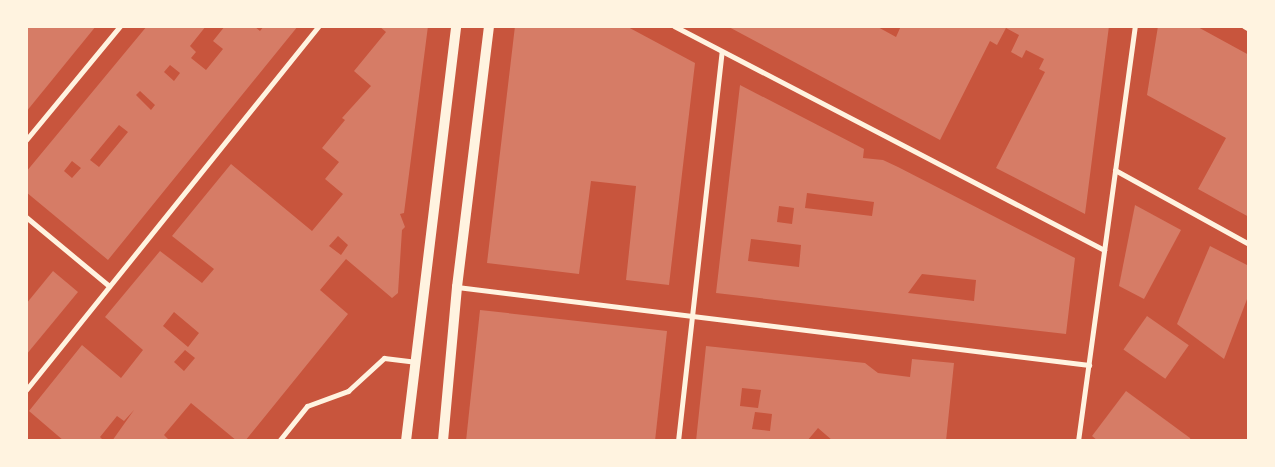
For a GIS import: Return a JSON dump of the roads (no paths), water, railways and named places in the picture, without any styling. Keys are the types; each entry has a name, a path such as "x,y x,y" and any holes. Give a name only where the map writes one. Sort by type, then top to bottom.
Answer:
{"main road":[{"path":"406,441 456,26"},
{"path":"442,441 457,287 489,26"}],"street":[{"path":"26,140 120,26"},
{"path":"26,390 319,26"},
{"path":"674,26 1104,250"},
{"path":"1078,441 1135,26"},
{"path":"1244,26 1249,29"},
{"path":"678,441 722,51"},
{"path":"1115,170 1249,244"},
{"path":"26,217 109,286"},
{"path":"457,287 1089,365"},
{"path":"279,441 307,406 348,391 384,358 415,362"}]}
